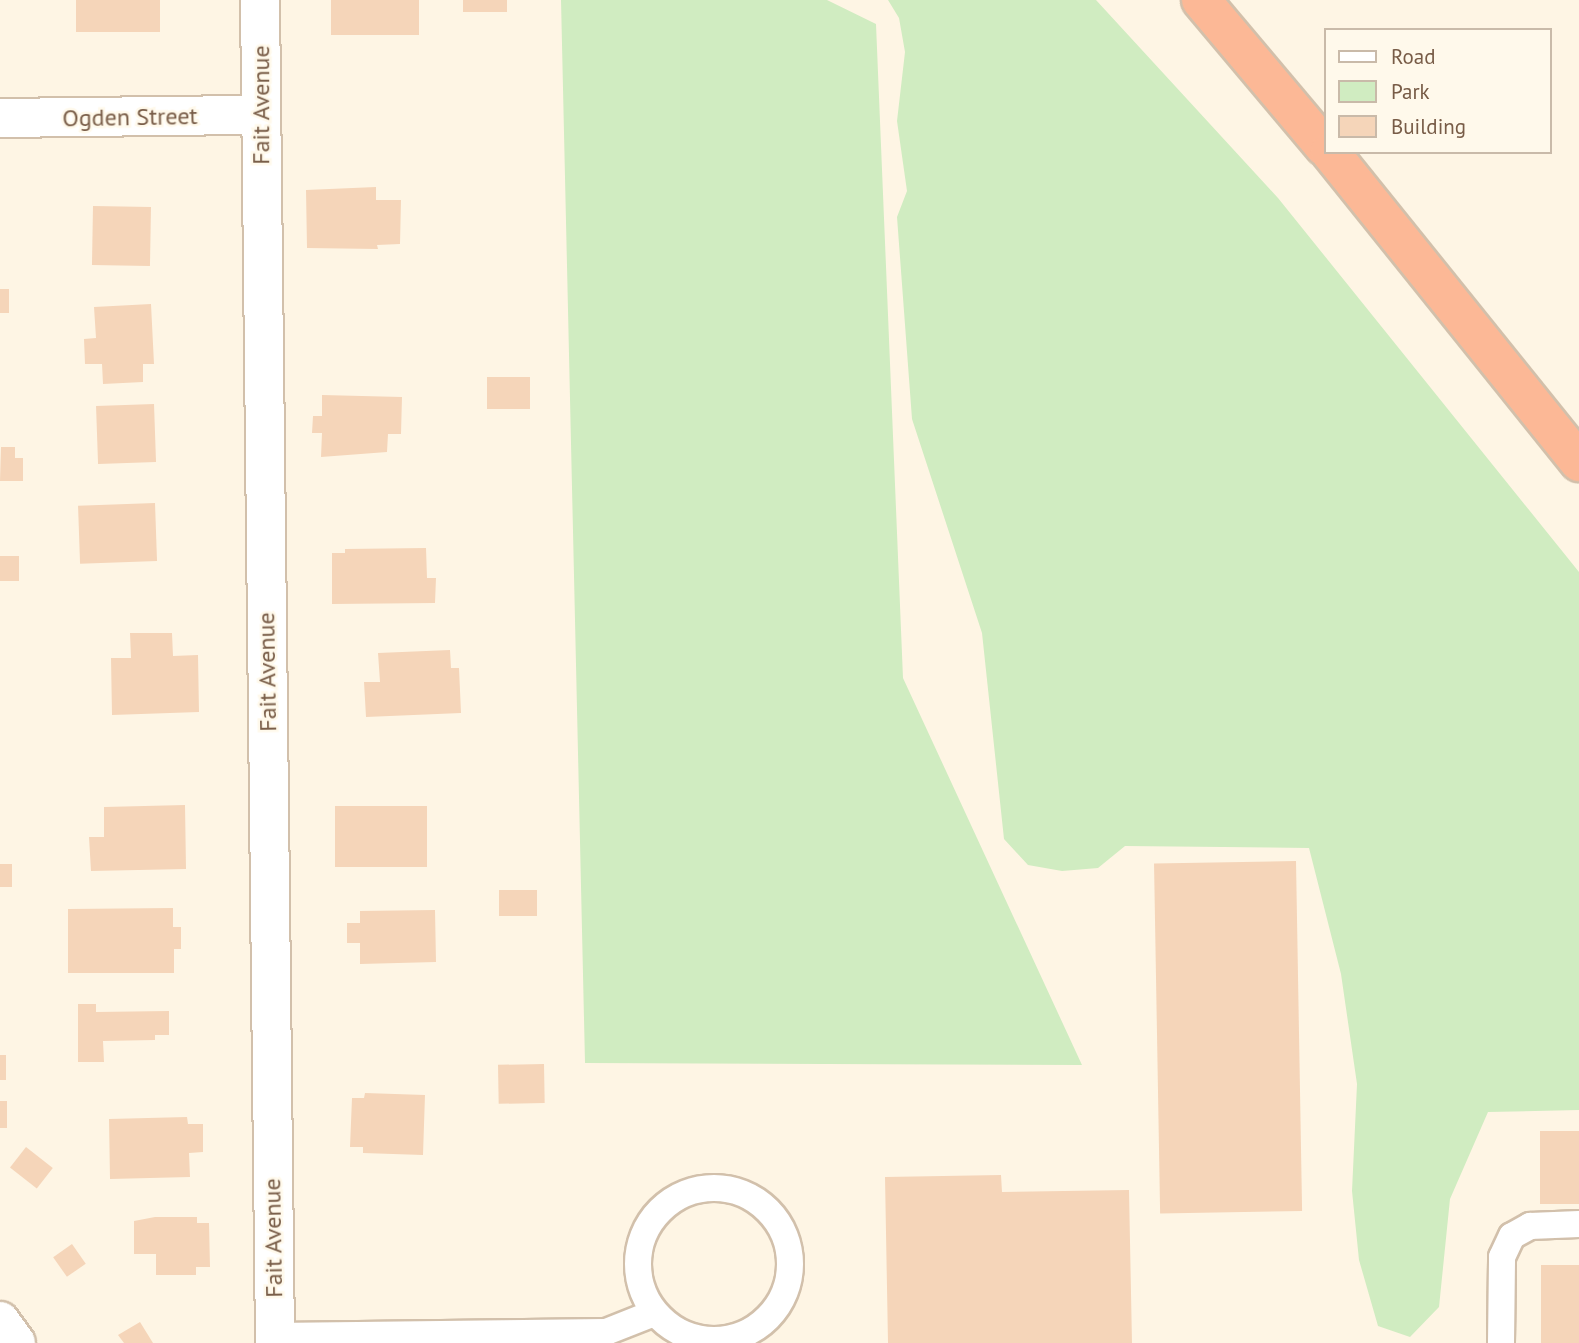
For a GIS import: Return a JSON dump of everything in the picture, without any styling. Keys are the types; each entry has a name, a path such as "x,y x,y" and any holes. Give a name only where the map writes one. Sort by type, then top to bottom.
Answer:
{"highway":[{"path":"1201,0 1324,146"},
{"path":"1332,154 1579,463"}],"street":[{"name":"Fait Avenue","path":"260,0 275,1340"},
{"name":"Ogden Street","path":"0,118 260,115"},
{"path":"0,1321 16,1343"}],"lane":[{"path":"704,1190 740,1192 762,1205 778,1224 788,1248 789,1273 783,1298 768,1319 747,1333 722,1340 696,1341 673,1329 654,1312 637,1267 641,1242 652,1220 669,1202 704,1190"},
{"path":"1501,1343 1502,1257 1512,1236 1530,1226 1579,1224"},
{"path":"275,1340 606,1332 654,1312"}],"green space":[{"path":"561,0 827,0 876,24 903,678 1082,1065 585,1063"},
{"path":"888,0 1096,0 1278,198 1579,572 1579,1110 1488,1112 1450,1199 1439,1307 1410,1337 1378,1326 1359,1260 1352,1191 1357,1084 1341,974 1309,848 1125,846 1098,868 1062,871 1028,865 1004,839 982,633 912,419 897,217 907,191 897,121 905,52 899,18"}],"building":[{"path":"76,0 160,0 160,32 76,32"},
{"path":"331,0 419,0 419,35 331,35"},
{"path":"463,0 507,0 507,12 463,12"},
{"path":"376,187 376,200 401,200 400,244 377,245 378,249 307,248 306,190"},
{"path":"93,206 151,207 150,266 92,265"},
{"path":"0,289 9,289 9,313 0,313"},
{"path":"151,304 154,364 143,364 143,382 103,384 102,364 85,364 84,339 96,338 94,307"},
{"path":"487,377 530,377 530,409 487,409"},
{"path":"322,395 402,397 401,434 388,434 387,452 321,457 322,433 312,433 313,416 322,416"},
{"path":"154,404 156,462 98,464 96,406"},
{"path":"1,447 15,447 15,458 23,458 23,481 0,481"},
{"path":"155,503 157,561 80,564 78,506"},
{"path":"426,548 427,578 436,578 435,603 332,604 332,553 345,553 345,549"},
{"path":"0,556 19,556 19,581 0,581"},
{"path":"130,633 172,633 173,656 198,655 199,712 112,715 111,658 131,658"},
{"path":"450,650 451,668 459,668 461,713 366,717 364,682 380,682 378,653"},
{"path":"185,805 186,869 91,871 89,837 104,837 104,807"},
{"path":"335,806 427,806 427,867 335,867"},
{"path":"1296,861 1302,1211 1160,1213 1154,863"},
{"path":"0,864 12,864 12,887 0,887"},
{"path":"499,890 537,890 537,916 499,916"},
{"path":"173,908 173,927 181,927 181,949 174,949 174,973 68,973 68,909"},
{"path":"435,910 436,962 360,964 360,943 347,943 347,923 360,923 360,911"},
{"path":"78,1004 96,1004 96,1012 169,1011 169,1035 155,1035 155,1040 103,1041 104,1062 78,1062"},
{"path":"0,1055 6,1055 6,1080 0,1080"},
{"path":"544,1064 545,1103 499,1104 498,1065"},
{"path":"365,1093 425,1095 423,1155 363,1153 363,1147 350,1147 352,1098 364,1098"},
{"path":"0,1101 7,1101 7,1128 0,1128"},
{"path":"187,1117 188,1124 203,1124 203,1152 189,1153 190,1177 110,1179 109,1119"},
{"path":"1540,1131 1579,1131 1579,1204 1540,1204"},
{"path":"26,1147 53,1168 37,1188 10,1167"},
{"path":"1001,1175 1002,1192 1129,1190 1132,1343 888,1343 885,1177"},
{"path":"155,1217 197,1217 197,1223 209,1223 210,1267 196,1267 196,1275 156,1275 156,1254 134,1254 134,1221"},
{"path":"72,1244 86,1264 67,1277 53,1257"},
{"path":"1541,1265 1579,1265 1579,1343 1541,1343"},
{"path":"140,1322 153,1343 124,1343 118,1335"}]}
